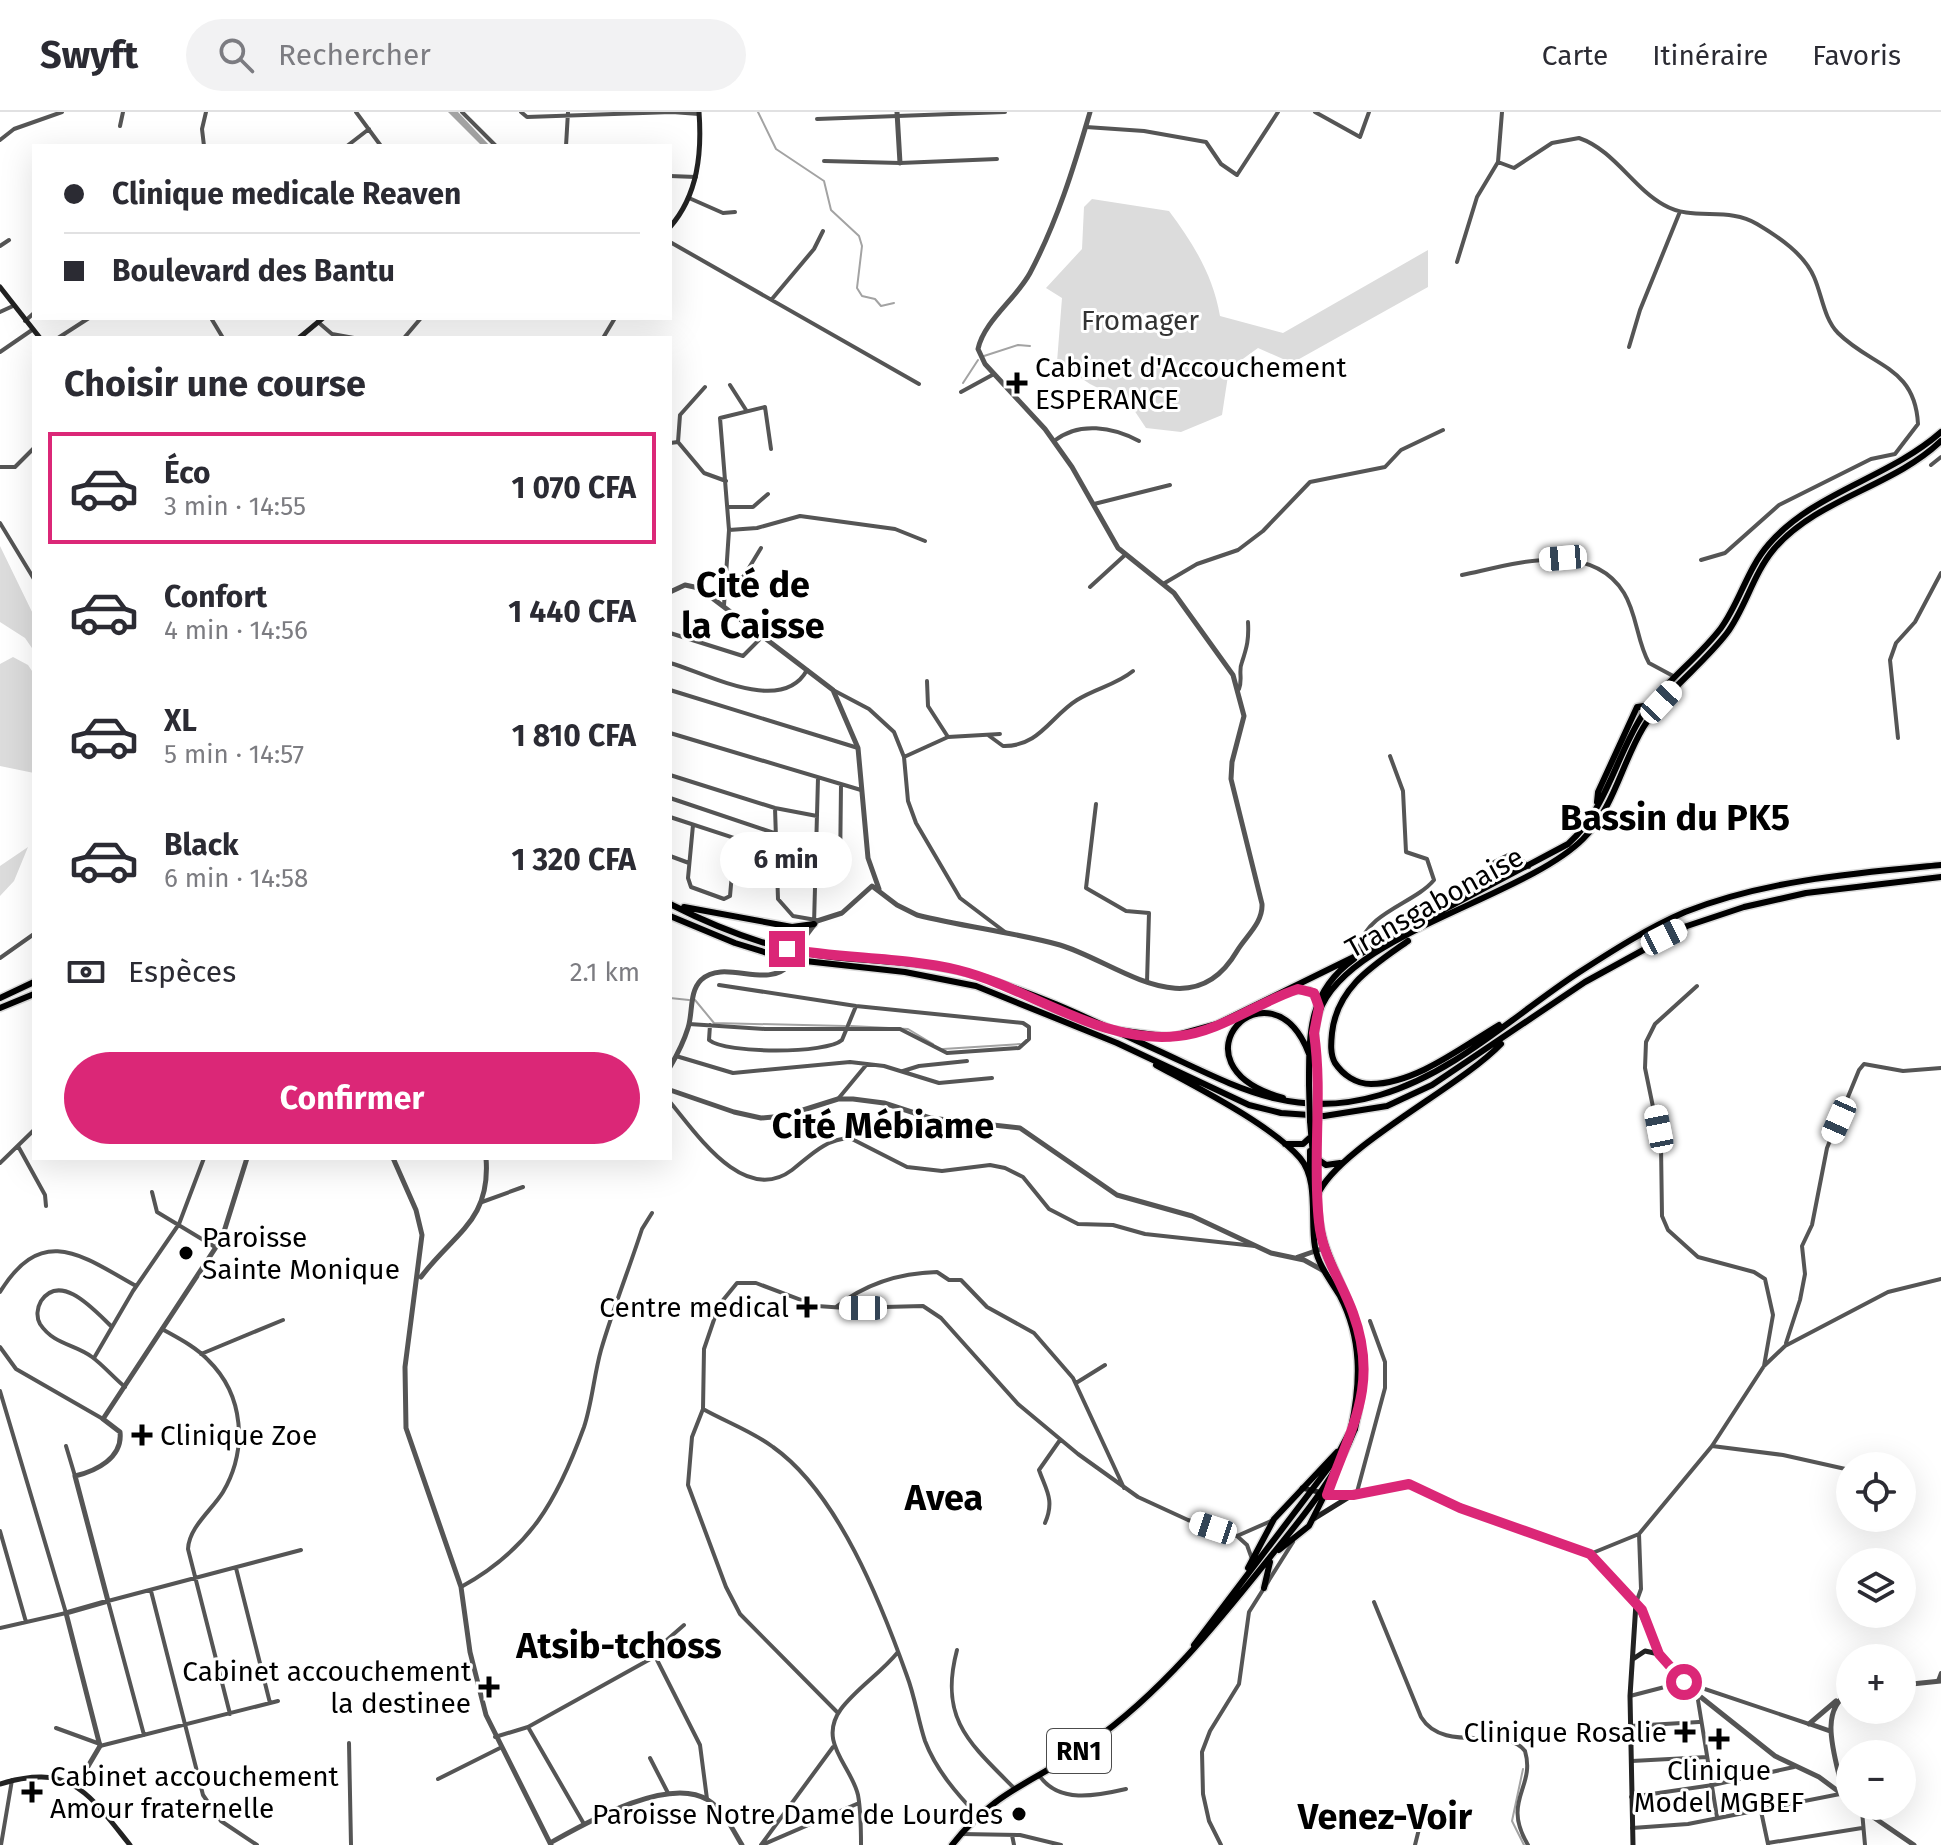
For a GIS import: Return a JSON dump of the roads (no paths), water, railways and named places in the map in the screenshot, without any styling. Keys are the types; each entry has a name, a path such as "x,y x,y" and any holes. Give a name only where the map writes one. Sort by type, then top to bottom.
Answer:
{"main road":[{"path":"672,224 688,198 696,177 700,151 699,113"},
{"path":"0,287 38,336"},
{"path":"301,336 320,320"},
{"name":"Transgabonaise","path":"1313,1085 1309,1054 1310,1024 1318,999 1335,974 1362,953 1529,867 1581,833 1650,705 1724,624 1759,557 1787,526 1898,463 1941,432"},
{"name":"Transgabonaise","path":"1313,1085 1315,1037 1322,1006 1339,981 1365,960 1534,872 1576,846 1606,810 1649,717 1729,630 1758,571 1773,551 1806,521 1910,464 1941,441"},
{"path":"672,904 724,929 787,949 832,957 921,963 979,976 1249,1093 1302,1104 1356,1102 1401,1088 1484,1041 1588,966 1685,913 1740,894 1805,881 1941,865"},
{"path":"672,917 735,943 787,959 905,972 976,986 1125,1047 1258,1108 1324,1116 1363,1111 1412,1096 1509,1036 1585,982 1687,926 1744,907 1806,893 1941,877"},
{"path":"672,904 708,914 798,928 805,932 805,937"},
{"path":"798,928 816,921"},
{"path":"1416,933 1364,972 1341,1003 1331,1039 1332,1056 1343,1073 1363,1084 1392,1081 1427,1066 1520,1014"},
{"path":"1107,1030 1156,1036 1189,1034 1278,996 1362,953"},
{"path":"0,998 32,983"},
{"path":"1278,996 1306,989 1318,999 1315,1037"},
{"path":"0,1008 32,995"},
{"path":"1302,1104 1245,1083 1231,1066 1228,1046 1231,1033 1240,1022 1255,1014 1270,1013 1296,1026 1309,1054"},
{"path":"1317,1196 1343,1162 1437,1096 1509,1036"},
{"path":"1125,1047 1282,1143 1302,1160 1310,1179"},
{"name":"RN1","path":"1188,1655 1312,1490 1353,1428 1358,1390 1356,1343 1347,1311 1315,1250 1310,1179 1313,1085"},
{"name":"RN1","path":"952,1845 978,1816 1014,1788 1098,1737 1131,1711 1188,1655 1324,1494 1353,1428 1363,1390 1361,1342 1354,1314 1324,1248 1317,1196 1317,1131 1314,1121"},
{"path":"1282,1143 1298,1147 1317,1131"},
{"path":"1310,1151 1317,1161 1330,1165 1343,1162"},
{"path":"1242,1581 1274,1519 1343,1447"},
{"path":"1301,1488 1324,1494 1355,1494 1409,1484 1460,1508 1590,1554 1636,1603 1630,1696 1633,1845"},
{"path":"1315,1518 1324,1494"},
{"path":"1273,1553 1293,1542 1315,1518 1355,1494"},
{"path":"1264,1588 1273,1553 1269,1526"},
{"path":"1633,1660 1645,1651 1659,1654"},
{"path":"0,1784 45,1775 77,1785 130,1845"}],"street":[{"path":"0,140 14,129 62,112"},
{"path":"120,126 123,112"},
{"path":"204,144 202,129 206,112"},
{"path":"356,112 380,144"},
{"path":"462,112 494,144"},
{"path":"521,112 527,117 699,113"},
{"path":"817,119 1005,112"},
{"path":"775,808 777,892 781,905 793,916 816,921 842,913 872,886 912,913 1068,948 1147,984 1192,986 1212,981 1229,965 1261,916 1262,904 1231,779 1232,762 1244,716 1239,689 1185,607 1163,584 1125,555 1111,538 1094,504 1054,441 980,355 979,344 1022,286 1042,249 1090,112"},
{"path":"1086,127 1144,131 1206,142 1221,164 1237,175 1278,112"},
{"path":"1315,112 1360,137 1369,112"},
{"path":"1457,262 1477,197 1498,162 1502,112"},
{"path":"566,144 568,114"},
{"path":"897,115 900,163"},
{"path":"350,144 369,129"},
{"path":"1498,162 1514,168 1552,143 1579,138 1595,146 1661,204 1679,214 1744,217 1801,257 1838,333 1897,375 1911,390 1918,424 1895,454 1871,459 1779,505 1725,553 1701,560"},
{"path":"824,161 900,163 997,159"},
{"path":"672,176 696,177"},
{"path":"688,198 723,213 735,212"},
{"path":"1629,347 1640,310 1679,214"},
{"path":"772,299 814,249 823,231"},
{"path":"0,246 9,240"},
{"path":"672,243 772,299 834,339 919,384"},
{"path":"0,312 13,306"},
{"path":"25,321 32,315"},
{"path":"61,336 86,320"},
{"path":"320,320 332,334 343,336"},
{"path":"406,336 419,320"},
{"path":"0,352 32,330"},
{"path":"961,392 994,374"},
{"path":"730,385 746,411"},
{"path":"705,387 680,415 678,442 704,473 726,481"},
{"path":"724,605 729,530 720,418 758,407 767,409 771,449"},
{"path":"1054,441 1064,434 1103,427 1139,441"},
{"path":"1163,584 1197,564 1238,550 1263,531 1310,482 1389,466 1401,450 1443,430"},
{"path":"672,443 678,442"},
{"path":"0,467 15,467 32,450"},
{"path":"1895,454 1898,463"},
{"path":"1931,465 1941,457"},
{"path":"1094,504 1170,485"},
{"path":"728,507 753,507 768,494"},
{"path":"729,530 757,528 800,516 895,529 925,541"},
{"path":"0,523 32,576"},
{"path":"727,587 744,576 761,548"},
{"path":"1090,587 1125,555"},
{"path":"1462,575 1563,558 1594,569 1625,594 1649,663 1675,677"},
{"path":"1898,738 1890,660 1896,643 1915,622 1941,573"},
{"path":"672,591 692,586 724,605 833,690 884,721 898,738 904,757 913,815 949,880 968,907 1007,934"},
{"path":"1239,689 1243,677 1240,665 1249,646 1248,622"},
{"path":"672,634 743,656 763,636"},
{"path":"672,664 768,692 798,682 808,670"},
{"path":"988,735 1003,746 1019,745 1042,734 1072,703 1096,689 1116,684 1133,671"},
{"path":"927,681 928,706 948,737"},
{"path":"833,690 858,748 870,873 865,892"},
{"path":"672,691 858,748"},
{"path":"672,734 863,791"},
{"path":"904,757 948,737 1000,734"},
{"path":"1362,953 1360,945 1365,933 1434,880 1427,859 1406,852 1403,791 1390,756"},
{"path":"672,776 775,808 817,816"},
{"path":"672,1063 689,1024 696,987 704,978 722,973 777,974 789,965 816,921 818,778"},
{"path":"840,872 841,785"},
{"path":"672,799 774,833"},
{"path":"1096,804 1086,888 1126,911 1149,913 1150,964 1147,984"},
{"path":"672,818 774,851"},
{"path":"693,825 689,863 691,887 701,893 727,898 732,881 735,840"},
{"path":"1490,864 1514,852 1521,855 1529,867"},
{"path":"672,857 689,863"},
{"path":"870,873 880,891"},
{"path":"732,881 767,885 768,877"},
{"path":"0,958 32,935"},
{"path":"689,1024 900,1029 947,1053 1019,1048 1029,1039 1029,1027 1023,1023 856,1006 719,985"},
{"path":"1697,986 1655,1024 1646,1042 1645,1068 1661,1146 1660,1208 1668,1230 1698,1257 1754,1272 1765,1279 1773,1315 1764,1366"},
{"path":"710,1025 709,1040 714,1044 743,1049 835,1045 846,1030 856,1006"},
{"path":"676,1056 733,1073 868,1063 946,1083 992,1078"},
{"path":"903,1071 919,1066 967,1061"},
{"path":"838,1099 868,1063"},
{"path":"1785,1346 1800,1300 1805,1274 1802,1246 1812,1225 1827,1148 1859,1070 1864,1064 1903,1071 1941,1068"},
{"path":"672,1091 761,1118 784,1116 838,1099 872,1100 930,1118 1025,1129 1112,1193 1197,1218 1255,1246"},
{"path":"672,1104 718,1156 753,1179 780,1176 813,1151 850,1138 907,1167 942,1171 990,1165 1008,1169 1023,1177 1049,1209 1078,1224 1113,1225 1145,1234 1255,1246 1297,1258 1325,1271"},
{"path":"0,1163 32,1132"},
{"path":"18,1146 45,1195 46,1206"},
{"path":"94,1358 136,1286 179,1224 203,1160"},
{"path":"103,1419 216,1247 227,1227 246,1160"},
{"path":"394,1160 420,1222 422,1257 408,1341 405,1419 461,1587 477,1683 500,1748 550,1844 628,1804 669,1796 707,1799"},
{"path":"419,1281 469,1226 486,1187 486,1160"},
{"path":"482,1202 523,1187"},
{"path":"152,1192 157,1212 216,1247"},
{"path":"461,1587 497,1568 527,1538 548,1506 583,1428 605,1337 642,1229 652,1213"},
{"path":"1297,1258 1324,1248"},
{"path":"0,1292 28,1257 55,1251 88,1259 136,1286"},
{"path":"422,1257 425,1265 433,1264"},
{"path":"836,1307 877,1282 937,1272 949,1280 961,1280 987,1307 1034,1333 1076,1383 1107,1456 1125,1489"},
{"path":"1590,1554 1639,1534 1712,1446 1764,1366 1785,1346 1888,1292 1941,1279"},
{"path":"838,1713 749,1624 726,1587 687,1476 692,1437 703,1409 704,1349 714,1316 730,1288 737,1283 756,1283 817,1306 917,1304 932,1311 1018,1404 1060,1440 1125,1489 1188,1520 1237,1536 1247,1545 1252,1559"},
{"path":"112,1327 77,1295 55,1290 46,1294 38,1307 38,1321 51,1336 94,1358 125,1387"},
{"path":"201,1354 280,1321"},
{"path":"1355,1494 1385,1388 1385,1362 1370,1321"},
{"path":"162,1329 201,1354 229,1388 240,1433 230,1478 188,1542 194,1581 230,1714"},
{"path":"0,1347 16,1369 120,1432 118,1448 100,1468 75,1476"},
{"path":"1076,1383 1105,1365"},
{"path":"0,1391 66,1613 100,1745 77,1785"},
{"path":"703,1409 773,1447 805,1477 830,1512 864,1573 898,1652 926,1742 949,1783 978,1816"},
{"path":"1045,1523 1051,1504 1050,1490 1039,1470 1060,1440"},
{"path":"66,1446 144,1735"},
{"path":"1712,1446 1783,1455 1836,1467"},
{"path":"1237,1536 1274,1519"},
{"path":"0,1531 26,1622"},
{"path":"1639,1534 1641,1589 1636,1603 1659,1654 1697,1694 1794,1767 1836,1789"},
{"path":"1221,1845 1209,1821 1203,1794 1202,1752 1210,1731 1239,1684 1245,1621 1293,1542"},
{"path":"0,1628 194,1581 301,1550"},
{"path":"236,1568 270,1703"},
{"path":"151,1591 207,1805 230,1828 257,1845"},
{"path":"1374,1602 1429,1728 1444,1735 1515,1742 1525,1751 1527,1770 1516,1817 1528,1845"},
{"path":"684,1625 656,1647 654,1657 677,1693 700,1745 707,1799 742,1845"},
{"path":"957,1650 950,1684 956,1722 1014,1788"},
{"path":"761,1845 833,1747 838,1713 880,1675 898,1652"},
{"path":"495,1737 528,1727 654,1657"},
{"path":"1916,1683 1939,1681 1941,1673"},
{"path":"1630,1696 1684,1682 1831,1731"},
{"path":"1697,1694 1699,1722 1717,1818"},
{"path":"56,1728 100,1745 278,1701"},
{"path":"1809,1724 1836,1702"},
{"path":"1836,1704 1832,1709 1831,1731 1836,1757"},
{"path":"1630,1726 1699,1722"},
{"path":"528,1727 584,1824"},
{"path":"349,1743 351,1845"},
{"path":"833,1747 854,1785 859,1803 861,1845"},
{"path":"438,1779 500,1748"},
{"path":"1630,1761 1708,1757"},
{"path":"650,1758 669,1796"},
{"path":"1631,1797 1713,1785 1794,1767"},
{"path":"1038,1773 1048,1788 1062,1794 1126,1789"},
{"path":"1,1845 12,1780"},
{"path":"1632,1828 1761,1811 1836,1795"},
{"path":"761,1845 859,1803"},
{"path":"1761,1811 1768,1844 1862,1828"},
{"path":"1415,1845 1422,1817"},
{"path":"1861,1820 1865,1845"},
{"path":"1878,1820 1914,1845"},
{"path":"961,1834 1012,1835 1061,1845"},
{"path":"1012,1835 1014,1845"}],"waterway":[{"path":"758,112 776,149 824,181 831,210 859,236 862,246 857,288 862,296 875,299 881,306 894,303"},
{"path":"984,356 1018,345 1030,346"},
{"path":"963,383 978,360"},
{"path":"672,998 689,1000"},
{"path":"695,1000 714,1023 845,1026"},
{"path":"851,1026 908,1029 933,1044"},
{"path":"943,1049 1020,1044"},
{"path":"1523,1769 1512,1821 1524,1845"}],"place":[{"name":"Cabinet d'Accouchement ESPERANCE","path":"1017,383"},
{"name":"Paroisse Sainte Monique","path":"186,1253"},
{"name":"Centre medical","path":"807,1307"},
{"name":"Clinique Zoe","path":"142,1435"},
{"name":"Cabinet accouchement la destinee","path":"489,1687"},
{"name":"Clinique Rosalie","path":"1685,1732"},
{"name":"Clinique Model MGBEF","path":"1719,1739"},
{"name":"Cabinet accouchement Amour fraternelle","path":"32,1792"},
{"name":"Paroisse Notre Dame de Lourdes","path":"1019,1814"}],"district":[{"name":"Cité de la Caisse","path":"753,604"},
{"name":"Bassin du PK5","path":"1675,817"},
{"name":"Cité Mébiame","path":"883,1125"},
{"name":"Avea","path":"944,1497"},
{"name":"Atsib-tchoss","path":"619,1645"},
{"name":"Venez-Voir","path":"1385,1816"}],"park label":[{"name":"Fromager","path":"1140,320"}]}
